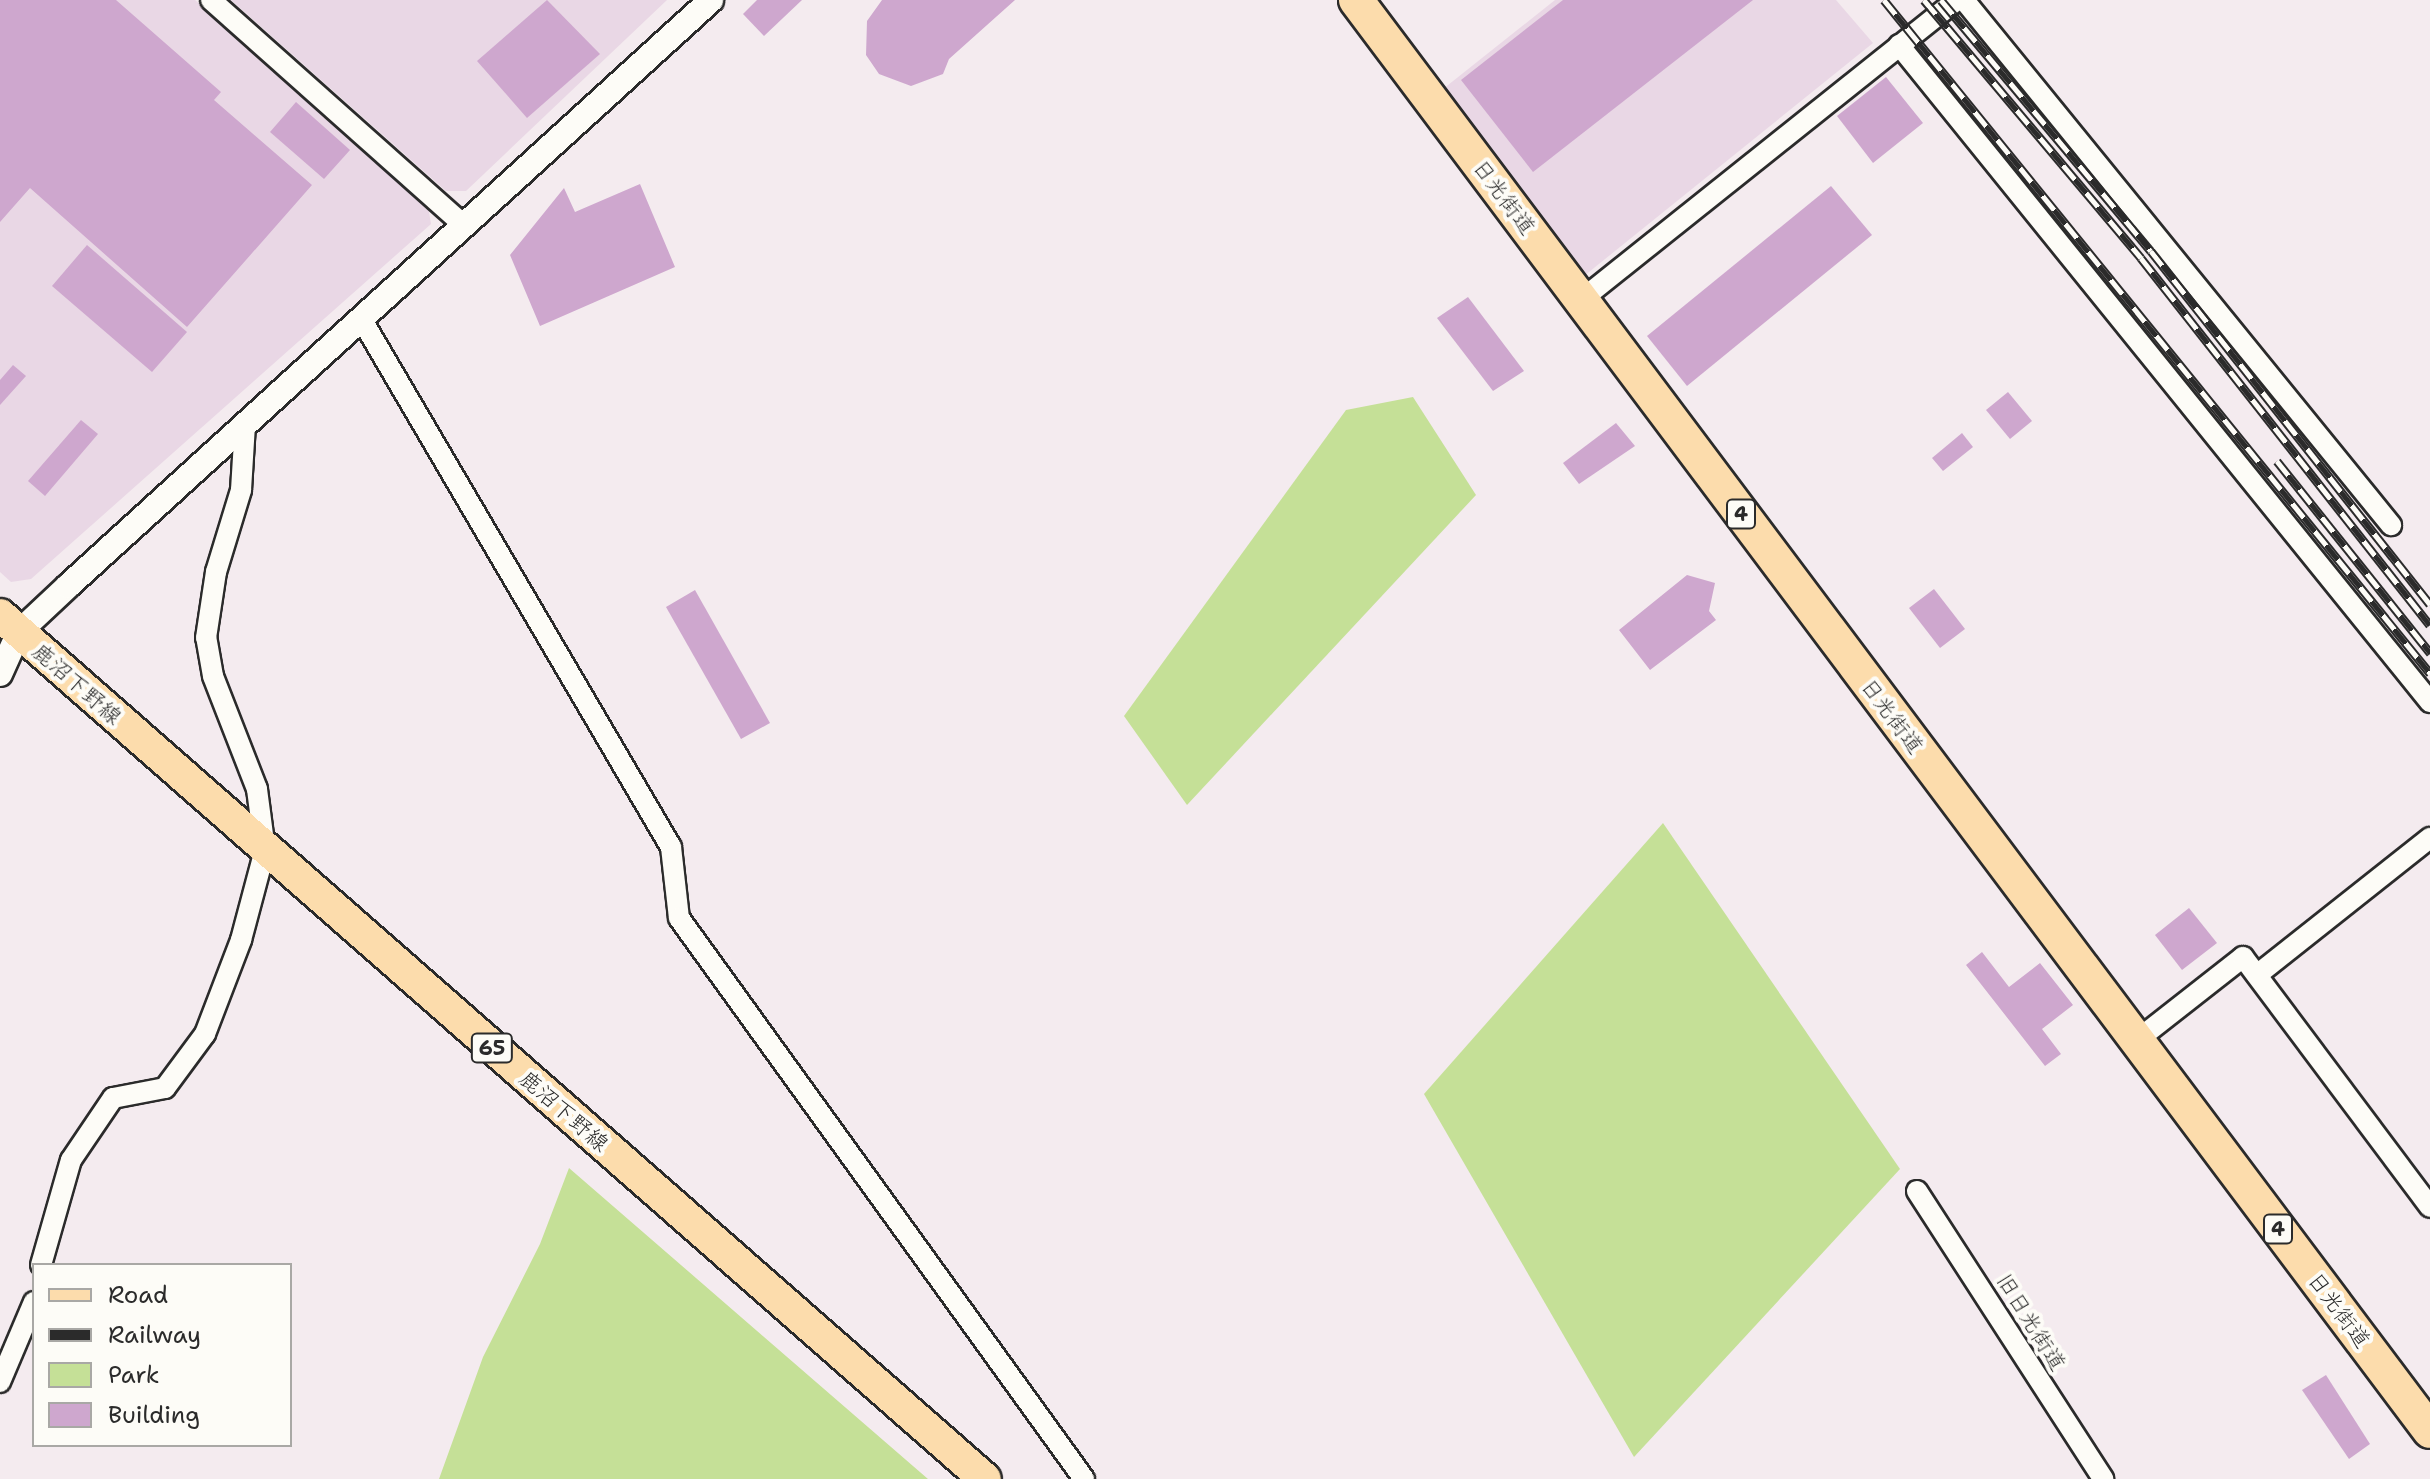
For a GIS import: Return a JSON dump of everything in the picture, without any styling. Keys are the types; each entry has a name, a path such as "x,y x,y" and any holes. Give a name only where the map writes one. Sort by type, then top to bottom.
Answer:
{"highway":[{"name":"日光街道","path":"1356,0 2430,1431"}],"main road":[{"name":"鹿沼下野線","path":"10,624 985,1479"}],"street":[{"path":"211,0 465,226"},
{"path":"0,674 10,624 362,320 711,0"},
{"path":"1581,300 1957,0"},
{"path":"1964,0 2391,525"},
{"path":"1899,45 2430,702"},
{"path":"362,320 671,847 679,918 1084,1479"},
{"path":"42,1263 71,1160 113,1098 165,1088 205,1034 241,940 265,850 257,789 213,676 206,638 216,572 241,490 245,424"},
{"path":"2257,975 2430,838"},
{"path":"2136,1041 2243,957 2430,1207"},
{"name":"旧日光街道","path":"1917,1191 2103,1479"},
{"path":"0,1382 32,1307"}],"shaded area":[{"path":"0,0 195,0 428,206 431,224 31,579 11,582 0,572"},
{"path":"231,0 667,0 466,191 446,191"},
{"path":"1555,0 1836,0 1873,43 1584,276 1438,93"}],"green space":[{"path":"1413,397 1476,495 1187,805 1124,716 1346,410"},
{"path":"1663,823 1900,1169 1634,1457 1424,1094"},
{"path":"569,1168 928,1479 439,1479 483,1357 540,1244"}],"building":[{"path":"0,0 116,0 221,92 214,100 312,185 187,327 30,188 0,222"},
{"path":"547,0 600,54 527,118 477,61"},
{"path":"757,0 802,0 764,36 743,14"},
{"path":"882,0 1015,0 949,59 943,74 911,86 879,74 866,55 867,21"},
{"path":"1563,0 1753,0 1533,172 1461,80"},
{"path":"1886,77 1923,123 1873,163 1837,116"},
{"path":"296,102 350,150 324,179 270,132"},
{"path":"640,184 675,267 540,326 510,255 564,188 575,212"},
{"path":"1831,186 1872,235 1687,386 1647,336"},
{"path":"87,245 187,332 152,372 52,286"},
{"path":"1468,297 1524,371 1493,391 1437,318"},
{"path":"13,365 26,376 0,405 0,380"},
{"path":"2008,392 2032,421 2010,439 1986,410"},
{"path":"81,420 98,434 45,496 28,481"},
{"path":"1616,423 1635,446 1579,484 1563,463"},
{"path":"1962,433 1973,447 1943,471 1932,458"},
{"path":"1687,575 1715,583 1709,611 1716,620 1650,670 1619,630"},
{"path":"1934,589 1965,629 1940,648 1909,608"},
{"path":"695,590 770,723 741,739 666,607"},
{"path":"2189,908 2217,943 2182,970 2155,935"},
{"path":"1982,952 2009,987 2040,963 2073,1005 2042,1029 2061,1054 2045,1066 1966,965"},
{"path":"2326,1375 2370,1444 2349,1459 2302,1390"}],"railway":[{"path":"1884,0 2430,673"},
{"path":"1924,0 2141,258 2430,625"},
{"path":"1941,0 2151,251 2430,604"},
{"path":"2277,461 2430,653"}]}
